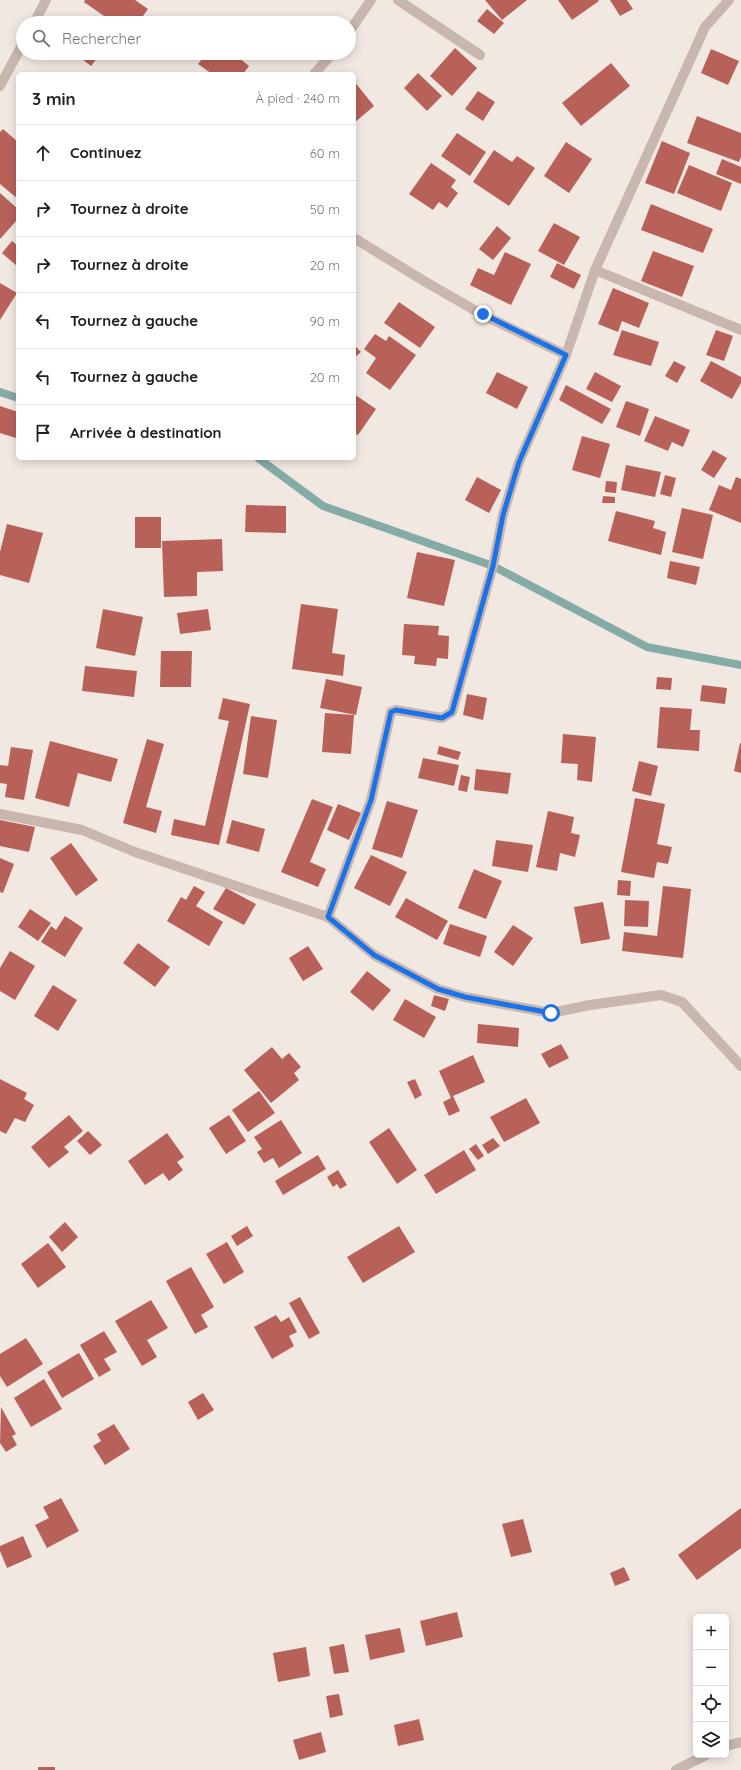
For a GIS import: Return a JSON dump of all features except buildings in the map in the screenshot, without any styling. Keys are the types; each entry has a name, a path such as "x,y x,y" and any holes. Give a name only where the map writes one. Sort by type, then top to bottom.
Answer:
{"street":[{"path":"38,16 46,0"},
{"path":"356,22 371,0"},
{"path":"398,0 480,56"},
{"path":"328,917 371,800 391,712 396,710 442,718 452,712 493,566 503,515 519,462 566,355 595,270 705,27 729,0"},
{"path":"0,86 16,56"},
{"path":"316,72 327,60"},
{"path":"356,239 424,281 483,314 566,355"},
{"path":"595,270 741,330"},
{"path":"0,814 82,830 135,852 328,917 374,955 438,989 465,997 551,1013 590,1005 660,995 682,1002 741,1066"},
{"path":"729,1745 741,1742"},
{"path":"676,1770 700,1758"}],"waterway":[{"path":"0,392 16,397"},
{"path":"261,460 323,506 493,566 647,647 741,665"}],"route":[{"path":"483,314 566,355 519,462 503,515 493,566 452,712 448,716 442,718 396,710 391,712 371,800 328,917 374,955 438,989 465,997 551,1013"}]}
